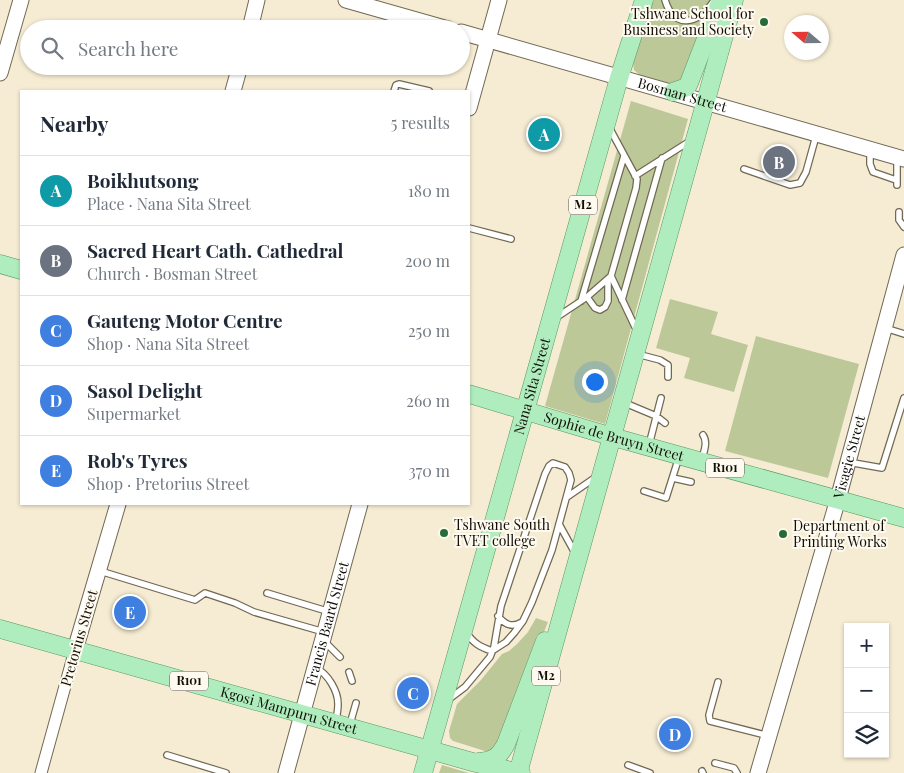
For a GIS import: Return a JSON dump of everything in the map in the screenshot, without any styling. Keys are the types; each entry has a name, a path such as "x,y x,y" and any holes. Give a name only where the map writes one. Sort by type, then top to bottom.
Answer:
{"main road":[{"name":"Nana Sita Street","path":"423,773 606,123 644,0"},
{"path":"673,92 687,87 721,0"},
{"name":"M2","path":"519,773 734,0"},
{"path":"0,264 20,270"},
{"name":"Sophie de Bruyn Street","path":"470,394 648,447 904,518"},
{"path":"476,763 497,758 503,750 542,647 572,579"},
{"name":"Kgosi Mampuru Street","path":"0,629 476,763 519,773"}],"street":[{"path":"0,73 21,0"},
{"path":"252,20 257,0"},
{"path":"346,0 416,20"},
{"path":"470,102 499,0"},
{"name":"Bosman Street","path":"470,35 901,158"},
{"path":"233,90 237,75"},
{"name":"Visagie Street","path":"758,773 838,499 904,255"},
{"name":"Pretorius Street","path":"41,773 118,505"},
{"name":"Francis Baard Street","path":"286,773 360,505"}],"lane":[{"path":"665,0 668,9 673,14 688,21 700,16 714,0"},
{"path":"394,90 396,85 399,84 423,90"},
{"path":"587,297 595,308 600,310 606,307 610,278 637,182 606,123"},
{"path":"744,169 790,185 800,183 806,172 817,134"},
{"path":"635,176 696,138"},
{"path":"871,149 870,164 872,170 896,183 901,158"},
{"path":"581,301 624,156"},
{"path":"622,300 662,158"},
{"path":"899,212 899,220 904,227"},
{"path":"470,228 511,239"},
{"path":"551,320 587,297 610,278"},
{"path":"610,278 622,300 638,345 668,365 668,377"},
{"path":"884,328 904,334"},
{"path":"648,447 661,398"},
{"path":"848,462 882,468 904,398"},
{"path":"622,402 656,416 665,423"},
{"path":"701,462 706,443 703,435"},
{"path":"644,492 666,498 674,478 679,455"},
{"path":"442,704 465,687 490,657 498,616 544,474 549,466 553,464 565,467 571,480 567,497 552,550 524,621 506,642 492,651"},
{"path":"567,497 602,473"},
{"path":"674,478 691,482"},
{"path":"559,524 578,559"},
{"path":"98,570 195,600 205,593 236,602 254,612 323,636 340,657"},
{"path":"267,593 330,612"},
{"path":"498,616 504,623 510,625 516,626 524,621"},
{"path":"464,628 472,640 480,647 492,651"},
{"path":"315,667 326,675 336,693 342,724"},
{"path":"350,672 352,681"},
{"path":"718,682 709,715 710,721 768,736"},
{"path":"342,724 356,703"},
{"path":"167,755 226,773"},
{"path":"715,763 734,768 737,773"},
{"path":"628,765 650,773"}],"green space":[{"path":"654,0 712,0 681,82 674,85 641,76 634,70 633,62"},
{"path":"631,101 688,119 605,424 545,406"},
{"path":"670,299 718,312 711,334 748,345 734,392 684,378 690,358 656,348"},
{"path":"756,336 859,364 828,478 725,451"},
{"path":"536,618 548,622 497,747 488,752 453,741 450,738 449,731 457,704 481,680 502,654 517,644 528,632"},
{"path":"442,765 469,773 439,773"}],"place":[{"name":"Tshwane School for Business and Society","path":"764,22"},
{"name":"Boikhutsong","path":"544,134"},
{"name":"Sacred Heart Cath. Cathedral","path":"779,162"},
{"name":"Tshwane South TVET college","path":"444,533"},
{"name":"Department of Printing Works","path":"783,534"},
{"name":"Rob's Tyres","path":"130,612"},
{"name":"Gauteng Motor Centre","path":"413,693"},
{"name":"Sasol Delight","path":"675,734"}]}
